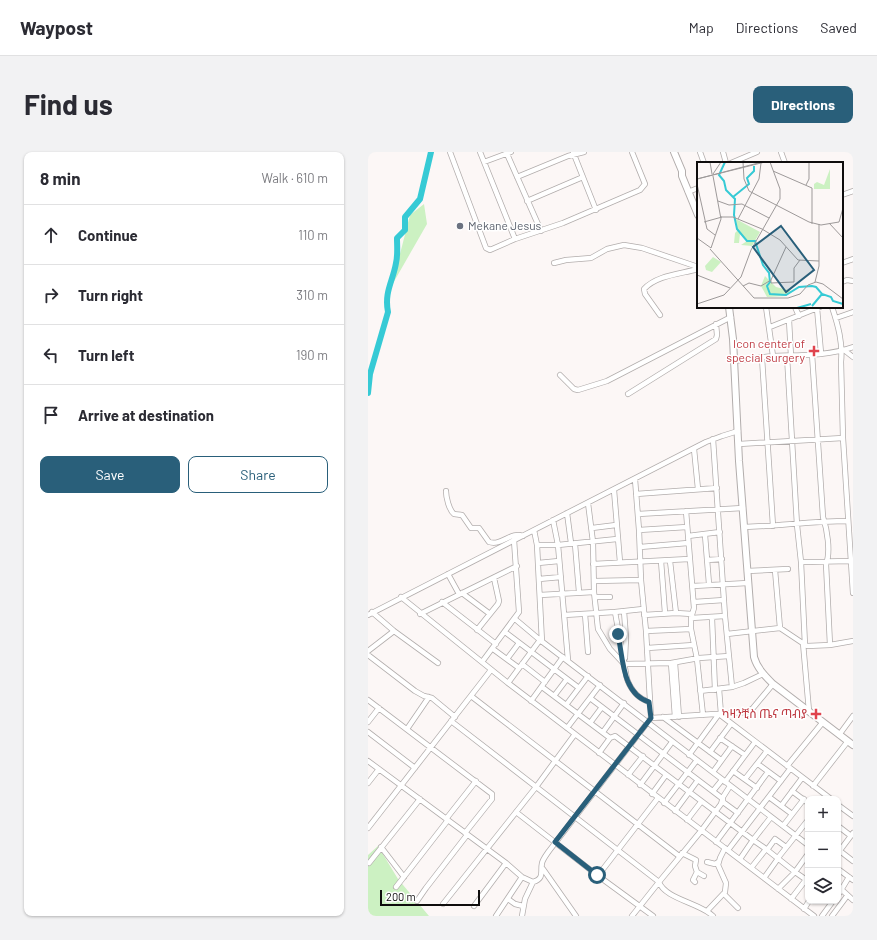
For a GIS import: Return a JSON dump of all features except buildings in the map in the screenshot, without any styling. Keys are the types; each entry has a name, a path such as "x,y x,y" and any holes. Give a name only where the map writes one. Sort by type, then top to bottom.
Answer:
{"main road":[{"path":"670,152 679,173 682,176"},
{"path":"674,152 697,213"},
{"path":"729,308 754,657 763,674 773,684 850,743"}],"street":[{"path":"450,152 486,248 492,250 515,239 541,231 596,210 640,190 645,184 632,152"},
{"path":"480,152 515,239"},
{"path":"517,177 568,156 584,152"},
{"path":"700,152 704,162"},
{"path":"723,152 726,162"},
{"path":"733,162 757,152"},
{"path":"781,152 785,162"},
{"path":"484,162 509,153 517,177 541,231"},
{"path":"574,154 596,210"},
{"path":"527,201 583,177"},
{"path":"688,192 697,188"},
{"path":"843,195 853,191"},
{"path":"554,263 566,260 595,257 607,249 624,245 642,248 697,268"},
{"path":"843,263 853,259"},
{"path":"660,315 645,294 644,289 650,283 697,268"},
{"path":"843,282 847,280 853,281"},
{"path":"766,308 773,356"},
{"path":"795,308 798,316"},
{"path":"770,327 819,308 821,354"},
{"path":"832,308 848,350 853,357"},
{"path":"836,318 853,312"},
{"path":"560,375 574,389 578,390 607,381 731,317"},
{"path":"789,320 792,442 801,562 804,644 809,711"},
{"path":"628,394 716,339 718,335 716,324"},
{"path":"734,361 773,356 821,354 848,350"},
{"path":"848,350 843,438 853,593"},
{"path":"812,354 823,517 825,521 828,551 828,560 826,562 830,645"},
{"path":"762,358 773,526"},
{"path":"438,663 370,613 713,439 738,431"},
{"path":"739,444 843,438"},
{"path":"713,439 719,509 725,616 732,687"},
{"path":"694,449 698,488"},
{"path":"522,916 526,896 534,882 541,877 543,869 542,862 594,790 649,720 648,663 635,479"},
{"path":"636,494 698,488 717,488"},
{"path":"614,490 620,562"},
{"path":"446,491 448,504 453,513 456,515 462,515 471,528 479,528 489,542 498,543 516,534 523,536"},
{"path":"588,503 592,528 594,595 598,632 624,664"},
{"path":"638,514 686,510 743,508"},
{"path":"686,510 689,559 694,602 691,629 703,715"},
{"path":"567,513 573,544 579,592"},
{"path":"554,520 561,577 566,659"},
{"path":"745,527 825,521 848,521"},
{"path":"592,528 616,525"},
{"path":"639,530 687,527"},
{"path":"508,683 541,641 537,545 534,530"},
{"path":"688,536 720,532"},
{"path":"705,535 709,584"},
{"path":"537,545 573,544 617,539"},
{"path":"482,662 515,619 520,609 514,540"},
{"path":"640,547 688,543"},
{"path":"593,564 689,559"},
{"path":"707,560 722,559"},
{"path":"538,563 559,561"},
{"path":"661,561 665,613"},
{"path":"670,561 676,613"},
{"path":"801,562 851,561"},
{"path":"420,614 517,566"},
{"path":"747,571 788,569"},
{"path":"775,570 780,628"},
{"path":"448,574 460,594 490,614"},
{"path":"538,578 561,577"},
{"path":"477,630 499,601 494,578"},
{"path":"594,580 641,580"},
{"path":"693,586 748,583"},
{"path":"540,595 579,592 610,597"},
{"path":"401,597 420,614 531,701 675,812 740,859 814,916"},
{"path":"694,602 724,600"},
{"path":"442,602 477,630 507,660 520,666 545,682"},
{"path":"564,615 643,609"},
{"path":"624,611 626,638 624,664"},
{"path":"615,612 626,679 633,692 641,699 649,702"},
{"path":"644,615 676,613 712,618 725,616"},
{"path":"585,614 588,652"},
{"path":"712,618 713,657 720,714 825,796"},
{"path":"515,619 541,641 649,720 672,742 805,843"},
{"path":"727,634 780,628 804,644 810,646 830,645 853,641"},
{"path":"646,631 691,629"},
{"path":"368,651 394,631"},
{"path":"505,632 579,688"},
{"path":"507,660 519,643"},
{"path":"647,648 694,645"},
{"path":"368,655 415,691 432,698 455,716"},
{"path":"624,664 673,663 729,656"},
{"path":"531,701 554,670 566,659"},
{"path":"673,663 677,717"},
{"path":"368,828 492,670"},
{"path":"700,691 732,687 763,674"},
{"path":"566,705 588,676"},
{"path":"554,696 567,679"},
{"path":"649,720 663,717 742,713 751,710 773,684"},
{"path":"567,728 600,685"},
{"path":"542,686 610,738"},
{"path":"471,696 638,824 681,854 696,860 695,866 697,872 704,876"},
{"path":"407,729 429,697"},
{"path":"590,698 713,791 723,799 723,802 738,813"},
{"path":"368,700 432,747 492,794 492,797 417,901"},
{"path":"603,732 624,703"},
{"path":"368,722 379,708"},
{"path":"590,723 602,708"},
{"path":"689,754 720,714"},
{"path":"839,734 853,716"},
{"path":"663,717 721,760"},
{"path":"451,721 618,850 658,882 668,892 707,911 713,916"},
{"path":"707,862 715,864 718,862 726,849 742,832 781,781 822,722"},
{"path":"710,752 731,724"},
{"path":"368,732 415,768"},
{"path":"443,904 536,787 575,734"},
{"path":"599,752 612,736 617,737 730,824 805,878"},
{"path":"720,738 745,755"},
{"path":"640,785 672,742"},
{"path":"713,791 733,771 755,742"},
{"path":"813,786 850,743"},
{"path":"712,772 732,746"},
{"path":"745,779 767,751"},
{"path":"628,775 643,756"},
{"path":"664,803 697,760"},
{"path":"368,761 506,863 522,878 534,882"},
{"path":"758,764 781,781"},
{"path":"368,783 379,769"},
{"path":"733,771 757,788"},
{"path":"716,842 768,772"},
{"path":"652,794 666,775"},
{"path":"781,806 802,778"},
{"path":"675,812 698,780"},
{"path":"396,887 476,781"},
{"path":"632,916 715,812 730,786"},
{"path":"783,826 804,799 792,791"},
{"path":"769,797 792,814"},
{"path":"600,873 658,798"},
{"path":"369,863 420,799"},
{"path":"687,820 701,802"},
{"path":"841,807 853,816"},
{"path":"516,812 597,875 653,916"},
{"path":"740,859 771,817"},
{"path":"764,878 777,858 805,827"},
{"path":"841,828 852,834 841,849"},
{"path":"751,868 775,839 786,847"},
{"path":"382,847 404,878"},
{"path":"841,853 853,860"},
{"path":"778,889 795,872 805,858"},
{"path":"707,911 724,894 726,888 726,883 718,862"},
{"path":"474,906 506,863"},
{"path":"543,869 576,916"},
{"path":"841,871 851,879 842,890 853,900"},
{"path":"695,882 693,880 697,872"},
{"path":"496,916 522,878"},
{"path":"791,899 805,882"},
{"path":"724,894 738,908"},
{"path":"832,916 847,896"},
{"path":"508,899 523,906"},
{"path":"804,909 808,904"},
{"path":"822,916 831,904"}],"green space":[{"path":"424,204 427,224 392,285 410,215"},
{"path":"378,846 398,879 429,916 368,916 368,855"}],"waterway":[{"path":"368,393 370,374 388,312 387,298 397,260 397,238 405,230 405,217 420,199 431,152"}],"place":[{"name":"Mekane Jesus","path":"460,226"},
{"name":"Icon center of special surgery","path":"814,351"},
{"name":"ካዛንቺስ ጤና ጣብያ","path":"816,714"}],"route":[{"path":"597,875 555,842 651,718 649,702 638,697 633,692 626,679 618,634"}]}
